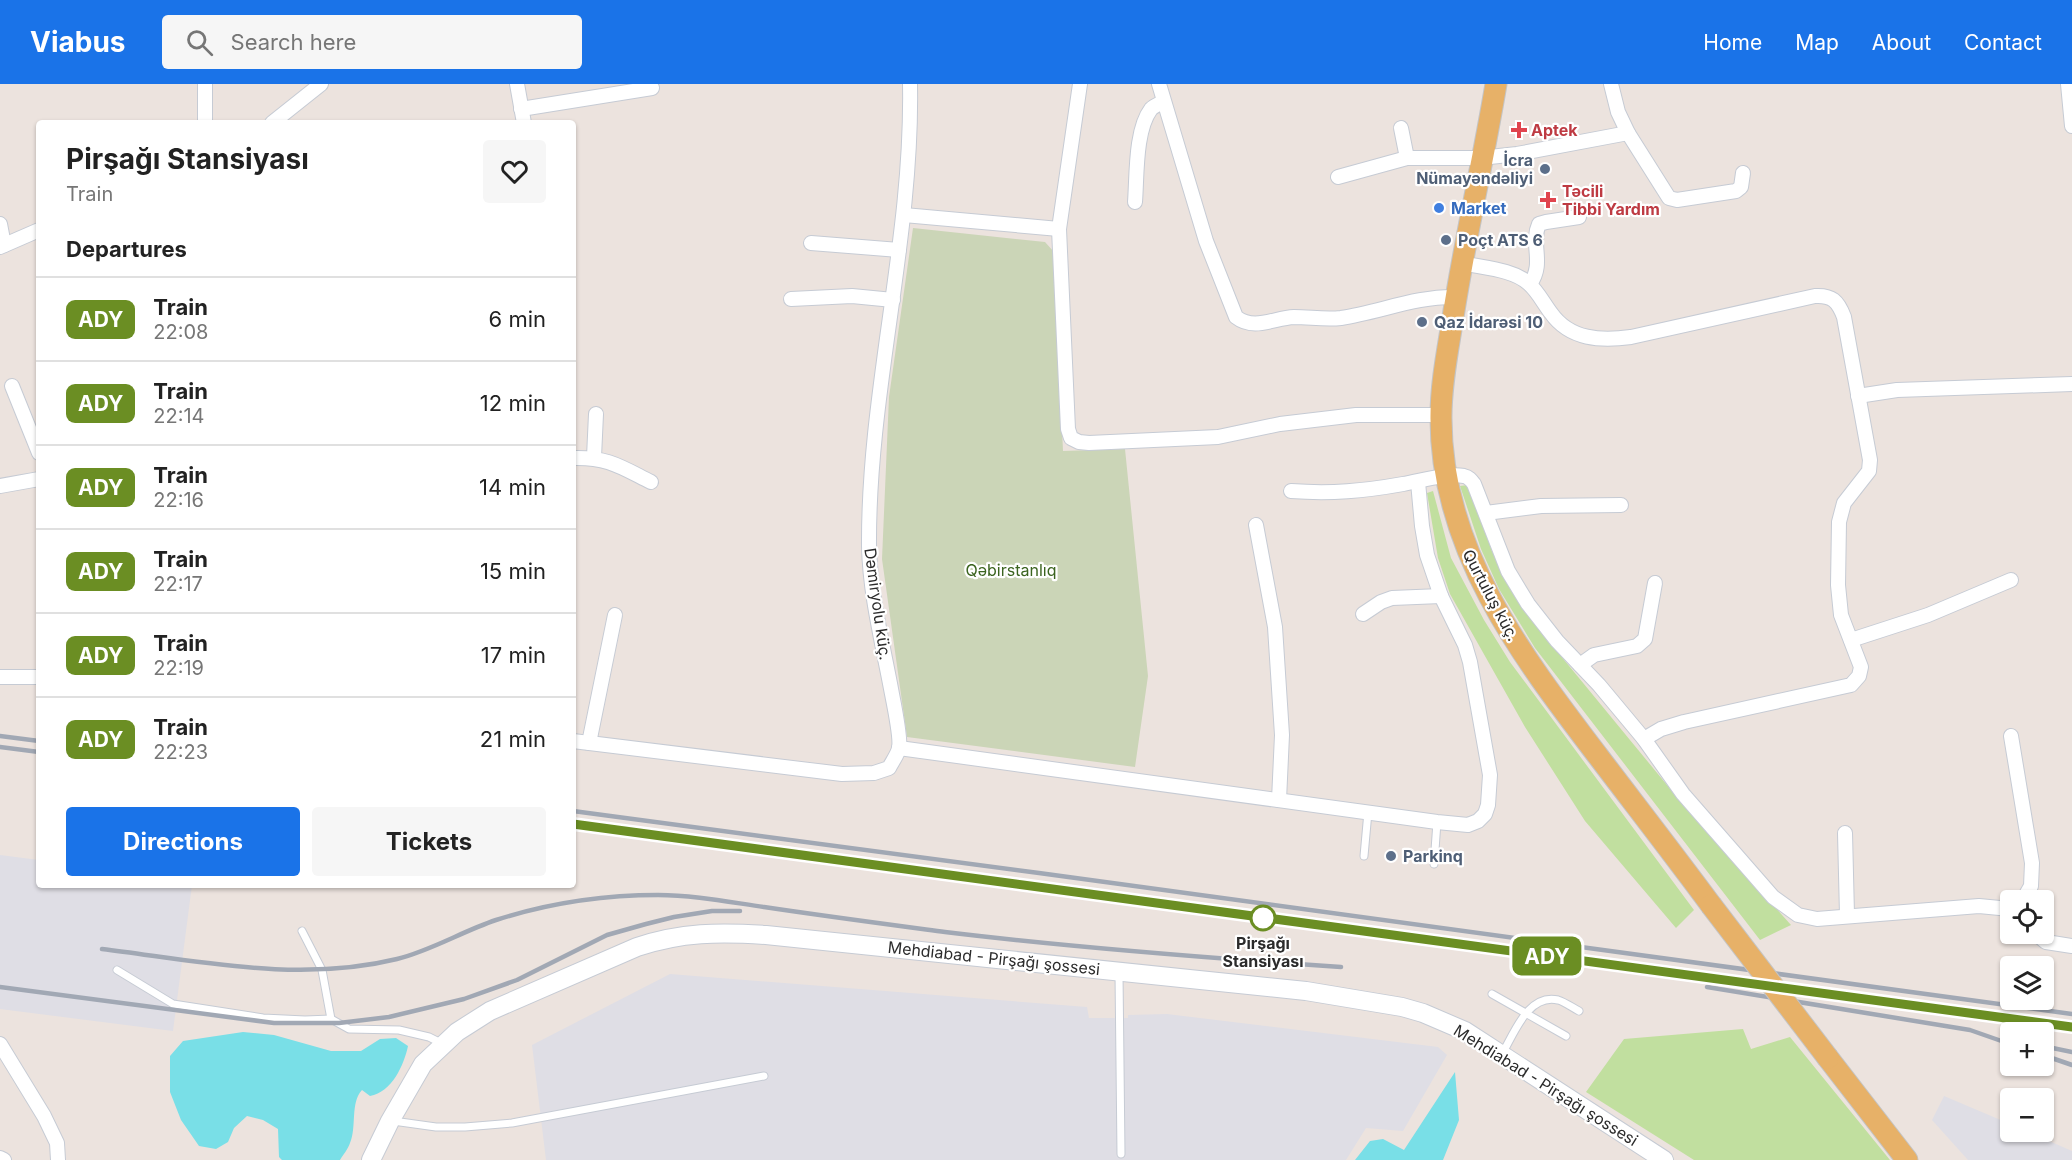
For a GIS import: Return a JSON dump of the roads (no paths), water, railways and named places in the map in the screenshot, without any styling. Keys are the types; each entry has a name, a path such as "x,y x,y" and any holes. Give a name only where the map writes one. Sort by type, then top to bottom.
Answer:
{"main road":[{"name":"Qurtuluş küç.","path":"1496,84 1456,297 1445,367 1441,415 1445,477 1463,544 1485,590 1508,630 1569,719 1907,1160"},
{"name":"Mehdiabad - Pirşağı şossesi","path":"371,1160 390,1121 423,1064 457,1032 490,1011 637,947 661,939 711,932 766,935 1306,991 1371,1000 1402,1007 1445,1022 1502,1054 1664,1160"}],"street":[{"path":"205,84 205,120"},
{"path":"289,118 321,84"},
{"path":"517,84 522,116 652,88"},
{"name":"Dəmiryolu küç.","path":"899,748 894,705 872,580 869,547 876,424 904,215 910,84"},
{"path":"1080,84 1059,229 1068,429 1071,438 1089,443 1196,439 1331,417 1441,415"},
{"path":"1159,84 1206,241 1236,318 1245,324 1252,325 1294,318 1341,318 1424,300 1456,297"},
{"path":"1611,84 1618,112 1669,198 1677,200 1736,191 1741,187 1743,173"},
{"path":"2068,84 2072,126"},
{"path":"1135,202 1140,137 1144,121 1152,107 1163,102"},
{"path":"1401,128 1407,158"},
{"path":"1338,177 1407,158 1481,158 1537,151 1629,133"},
{"path":"904,215 1059,229"},
{"path":"1530,284 1536,275 1538,265 1537,231 1539,224 1579,217"},
{"path":"0,224 2,246 36,232"},
{"path":"811,243 899,250"},
{"path":"1462,262 1517,276 1530,284 1553,316 1564,327 1593,339 1611,340 1631,337 1815,296 1826,295 1835,299 1840,305 1870,460 1869,471 1844,502 1839,522 1839,601 1841,615 1861,667 1859,675 1851,685 1684,722 1661,729 1644,739"},
{"path":"791,299 852,296 893,300"},
{"path":"1858,396 1897,390 2072,384"},
{"path":"12,386 36,444"},
{"path":"594,458 596,414"},
{"path":"576,458 594,458 615,464 651,482"},
{"path":"1291,491 1323,494 1351,492 1445,477 1470,478 1508,571 1528,604 1557,641 1581,665 1644,739 1683,794 1773,897 1798,915 1817,919 1979,906 2000,908"},
{"path":"0,486 36,480"},
{"path":"576,741 842,774 874,772 888,768 899,748 1468,825 1478,821 1485,814 1488,805 1490,776 1470,662 1465,645 1441,596 1427,555 1418,482"},
{"path":"1486,513 1541,506 1621,505"},
{"path":"1256,525 1275,627 1282,735 1279,800"},
{"path":"1851,640 1928,615 2011,580"},
{"path":"1581,665 1594,655 1637,646 1645,639 1655,583"},
{"path":"1363,614 1392,598 1441,596"},
{"path":"589,743 615,615"},
{"path":"0,677 36,677"},
{"path":"2011,736 2032,863 2029,890"},
{"path":"1845,832 1847,915"},
{"path":"2054,943 2072,946"},
{"path":"0,1044 44,1116 57,1143 58,1160"}],"lane":[{"path":"1364,856 1368,812"},
{"path":"1434,864 1437,822"},
{"path":"302,931 322,970 331,1019"},
{"path":"117,970 173,1004 263,1018 331,1019 349,1029 399,1030 429,1037 442,1044"},
{"path":"1119,971 1121,1154"},
{"path":"1492,994 1566,1036"},
{"path":"1502,1054 1526,1013 1534,1004 1559,1000 1579,1011"},
{"path":"390,1121 436,1127 512,1123 764,1077"}],"water":[{"path":"243,1032 274,1035 331,1051 361,1051 380,1039 396,1038 408,1046 396,1077 385,1089 370,1096 362,1090 358,1095 352,1137 340,1160 282,1160 279,1157 278,1129 263,1120 247,1116 234,1128 228,1142 216,1149 199,1146 181,1120 170,1092 170,1056 183,1041"},
{"path":"1455,1072 1459,1120 1443,1160 1355,1160 1370,1141 1383,1139 1404,1150"}],"railway":[{"path":"0,736 36,741"},
{"path":"0,747 36,752"},
{"path":"576,811 2072,1014"},
{"path":"576,824 2072,1027"},
{"path":"102,949 212,964 287,970 360,966 397,959 496,920 536,909 597,898 658,895 711,899 945,932 1044,943 1341,967"},
{"path":"0,987 274,1023 339,1023 389,1017 464,999 517,980 607,935 646,924 712,911 740,911"},
{"path":"1707,987 1970,1030 2000,1040"},
{"path":"2054,1048 2072,1052"},
{"path":"2054,1059 2072,1065"}],"train":[{"name":"ADY","path":"576,824 2072,1027"}],"place":[{"name":"Aptek","path":"1519,130"},
{"name":"İcra Nümayəndəliyi","path":"1545,169"},
{"name":"Təcili Tibbi Yardım","path":"1548,200"},
{"name":"Market","path":"1439,208"},
{"name":"Poçt ATS 6","path":"1446,240"},
{"name":"Qaz İdarəsi 10","path":"1422,322"},
{"name":"Parkinq","path":"1391,856"},
{"name":"Pirşağı Stansiyası","path":"1263,918"}],"park label":[{"name":"Qəbirstanlıq","path":"1011,570"}]}
